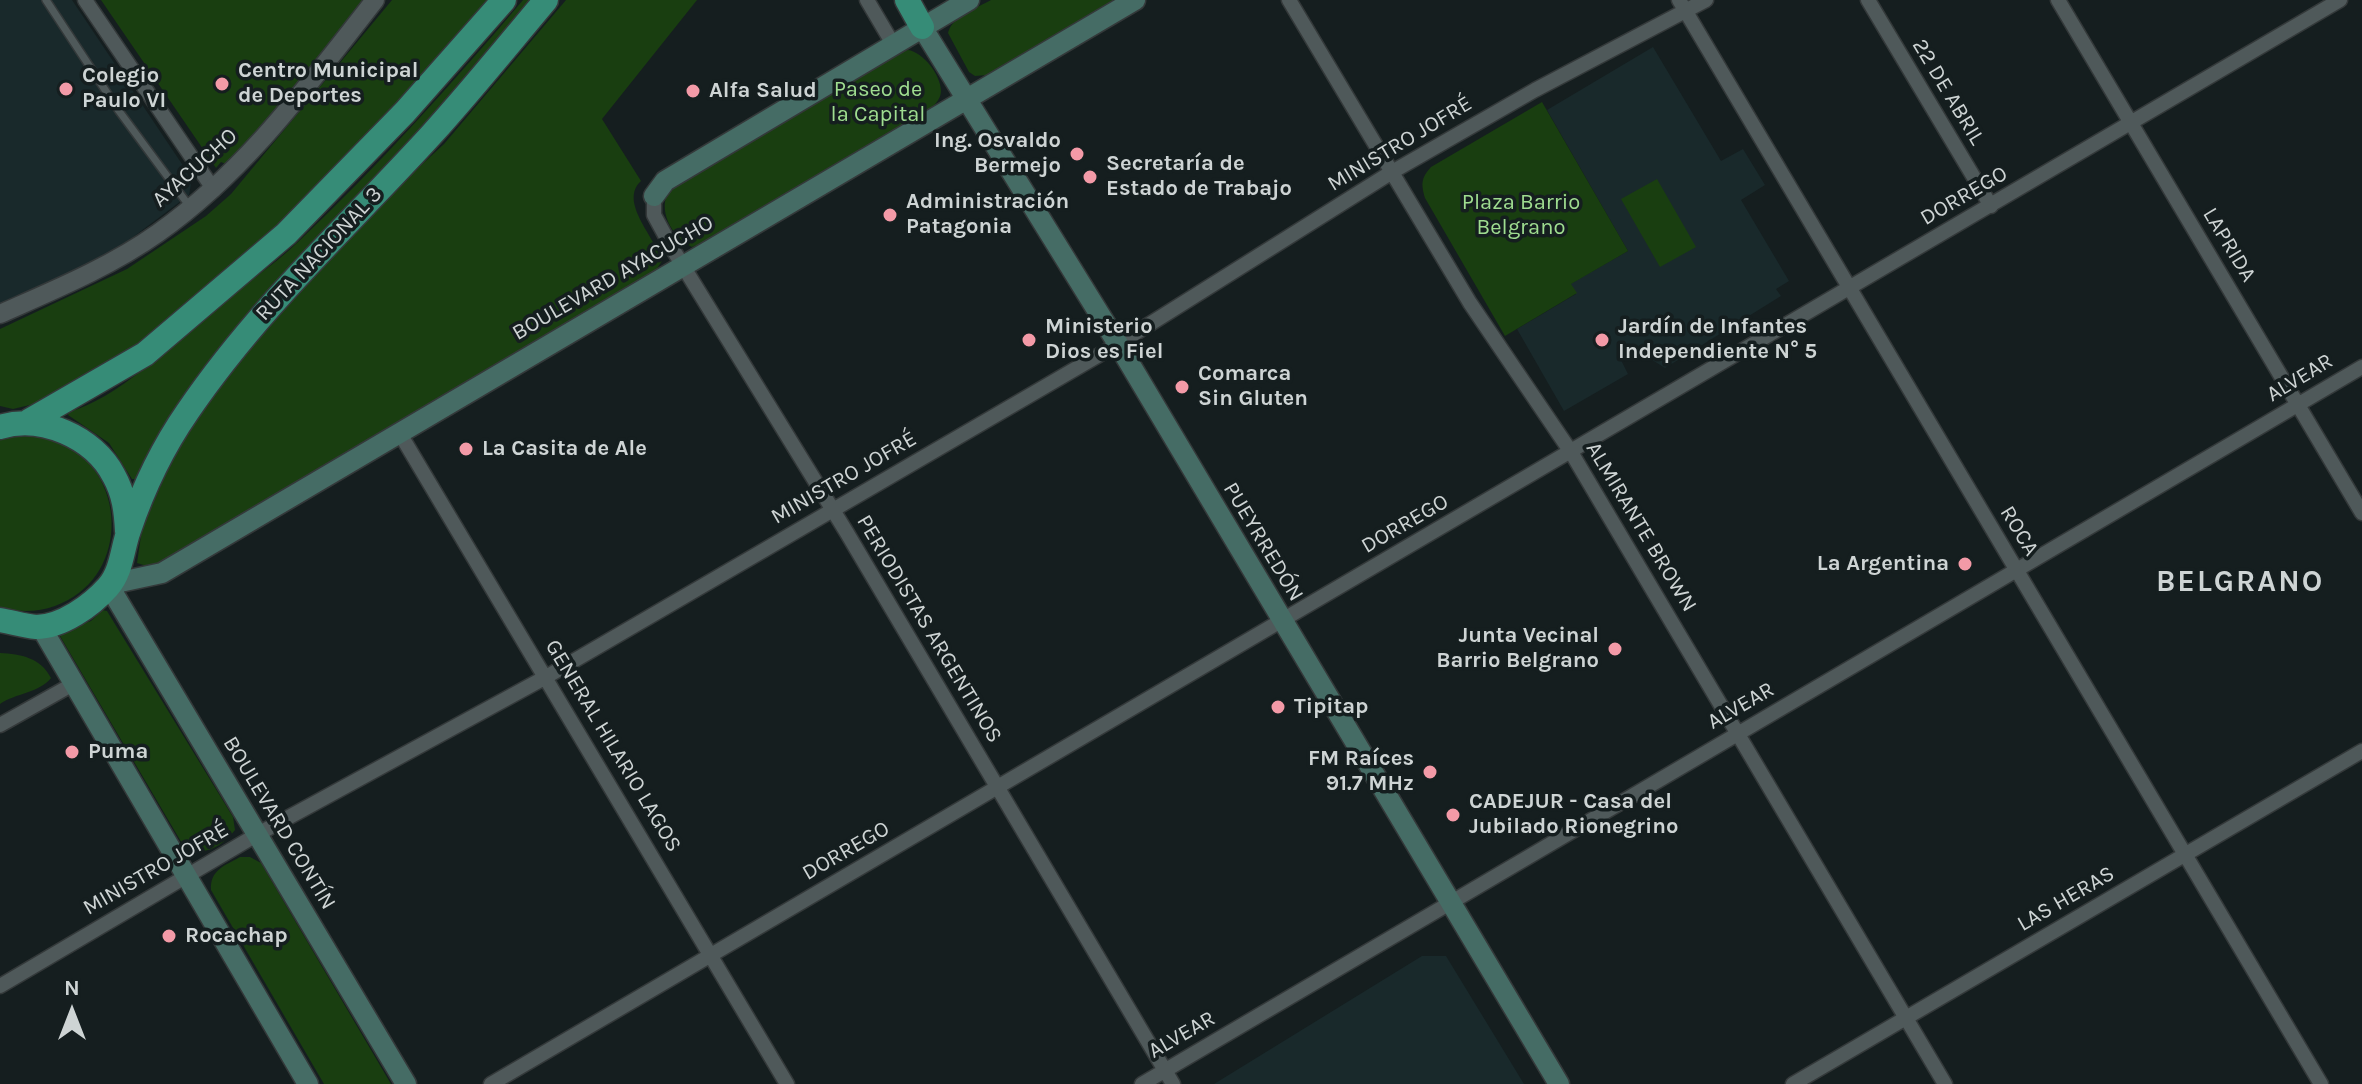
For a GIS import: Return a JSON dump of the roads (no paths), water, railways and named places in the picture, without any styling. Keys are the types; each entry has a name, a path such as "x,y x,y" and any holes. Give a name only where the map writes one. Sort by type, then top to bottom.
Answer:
{"highway":[{"name":"RUTA NACIONAL 3","path":"10,422 145,354 286,234 405,112 504,0"},
{"name":"RUTA NACIONAL 3","path":"110,585 124,553 128,533 171,438 188,410 254,323 432,134 546,0"},
{"path":"907,0 922,27"},
{"name":"RUTA NACIONAL 3","path":"10,422 66,433 93,449 113,473 125,502 128,533"},
{"path":"0,640 73,615 110,585"},
{"path":"0,620 36,627"}],"main road":[{"path":"654,196 665,181 969,0"},
{"name":"BOULEVARD AYACUCHO","path":"110,585 162,573 1135,0"},
{"name":"PUEYRREDÓN","path":"922,27 1118,344 1559,1084"},
{"name":"BOULEVARD CONTÍN","path":"110,585 406,1084"},
{"path":"36,627 75,683 308,1084"}],"street":[{"path":"85,0 214,190"},
{"name":"AYACUCHO","path":"0,314 112,262 157,234 214,190 311,82 375,0"},
{"path":"867,0 893,44"},
{"name":"ALMIRANTE BROWN","path":"1289,0 1470,303 1571,452 1945,1084"},
{"name":"MINISTRO JOFRÉ","path":"0,986 258,834 546,677 1118,344 1392,172 1683,6 1706,0"},
{"name":"22 DE ABRIL","path":"1868,0 1991,206"},
{"name":"LAPRIDA","path":"2058,0 2362,513"},
{"name":"DORREGO","path":"491,1084 2340,0"},
{"name":"ROCA","path":"1683,6 2321,1084"},
{"name":"PERIODISTAS ARGENTINOS","path":"654,196 654,215 683,265 833,510 1173,1084"},
{"name":"ALVEAR","path":"1142,1084 2362,367"},
{"name":"GENERAL HILARIO LAGOS","path":"399,432 787,1084"},
{"path":"0,725 75,683"},
{"name":"LAS HERAS","path":"1793,1084 2362,751"}],"lane":[{"path":"46,0 127,122 191,209"}],"place":[{"name":"Centro Municipal de Deportes","path":"222,84"},
{"name":"Colegio Paulo VI","path":"66,89"},
{"name":"Alfa Salud","path":"693,91"},
{"name":"Ing. Osvaldo Bermejo","path":"1077,154"},
{"name":"Secretaría de Estado de Trabajo","path":"1090,177"},
{"name":"Administración Patagonia","path":"890,215"},
{"name":"Ministerio Dios es Fiel","path":"1029,340"},
{"name":"Jardín de Infantes Independiente N° 5","path":"1602,340"},
{"name":"Comarca Sin Gluten","path":"1182,387"},
{"name":"La Casita de Ale","path":"466,449"},
{"name":"La Argentina","path":"1965,564"},
{"name":"Junta Vecinal Barrio Belgrano","path":"1615,649"},
{"name":"Tipitap","path":"1278,707"},
{"name":"Puma","path":"72,752"},
{"name":"FM Raíces 91.7 MHz","path":"1430,772"},
{"name":"CADEJUR - Casa del Jubilado Rionegrino","path":"1453,815"},
{"name":"Rocachap","path":"169,936"}],"district":[{"name":"BELGRANO","path":"2240,582"}],"park label":[{"name":"Paseo de la Capital","path":"878,102"},
{"name":"Plaza Barrio Belgrano","path":"1521,216"}]}
